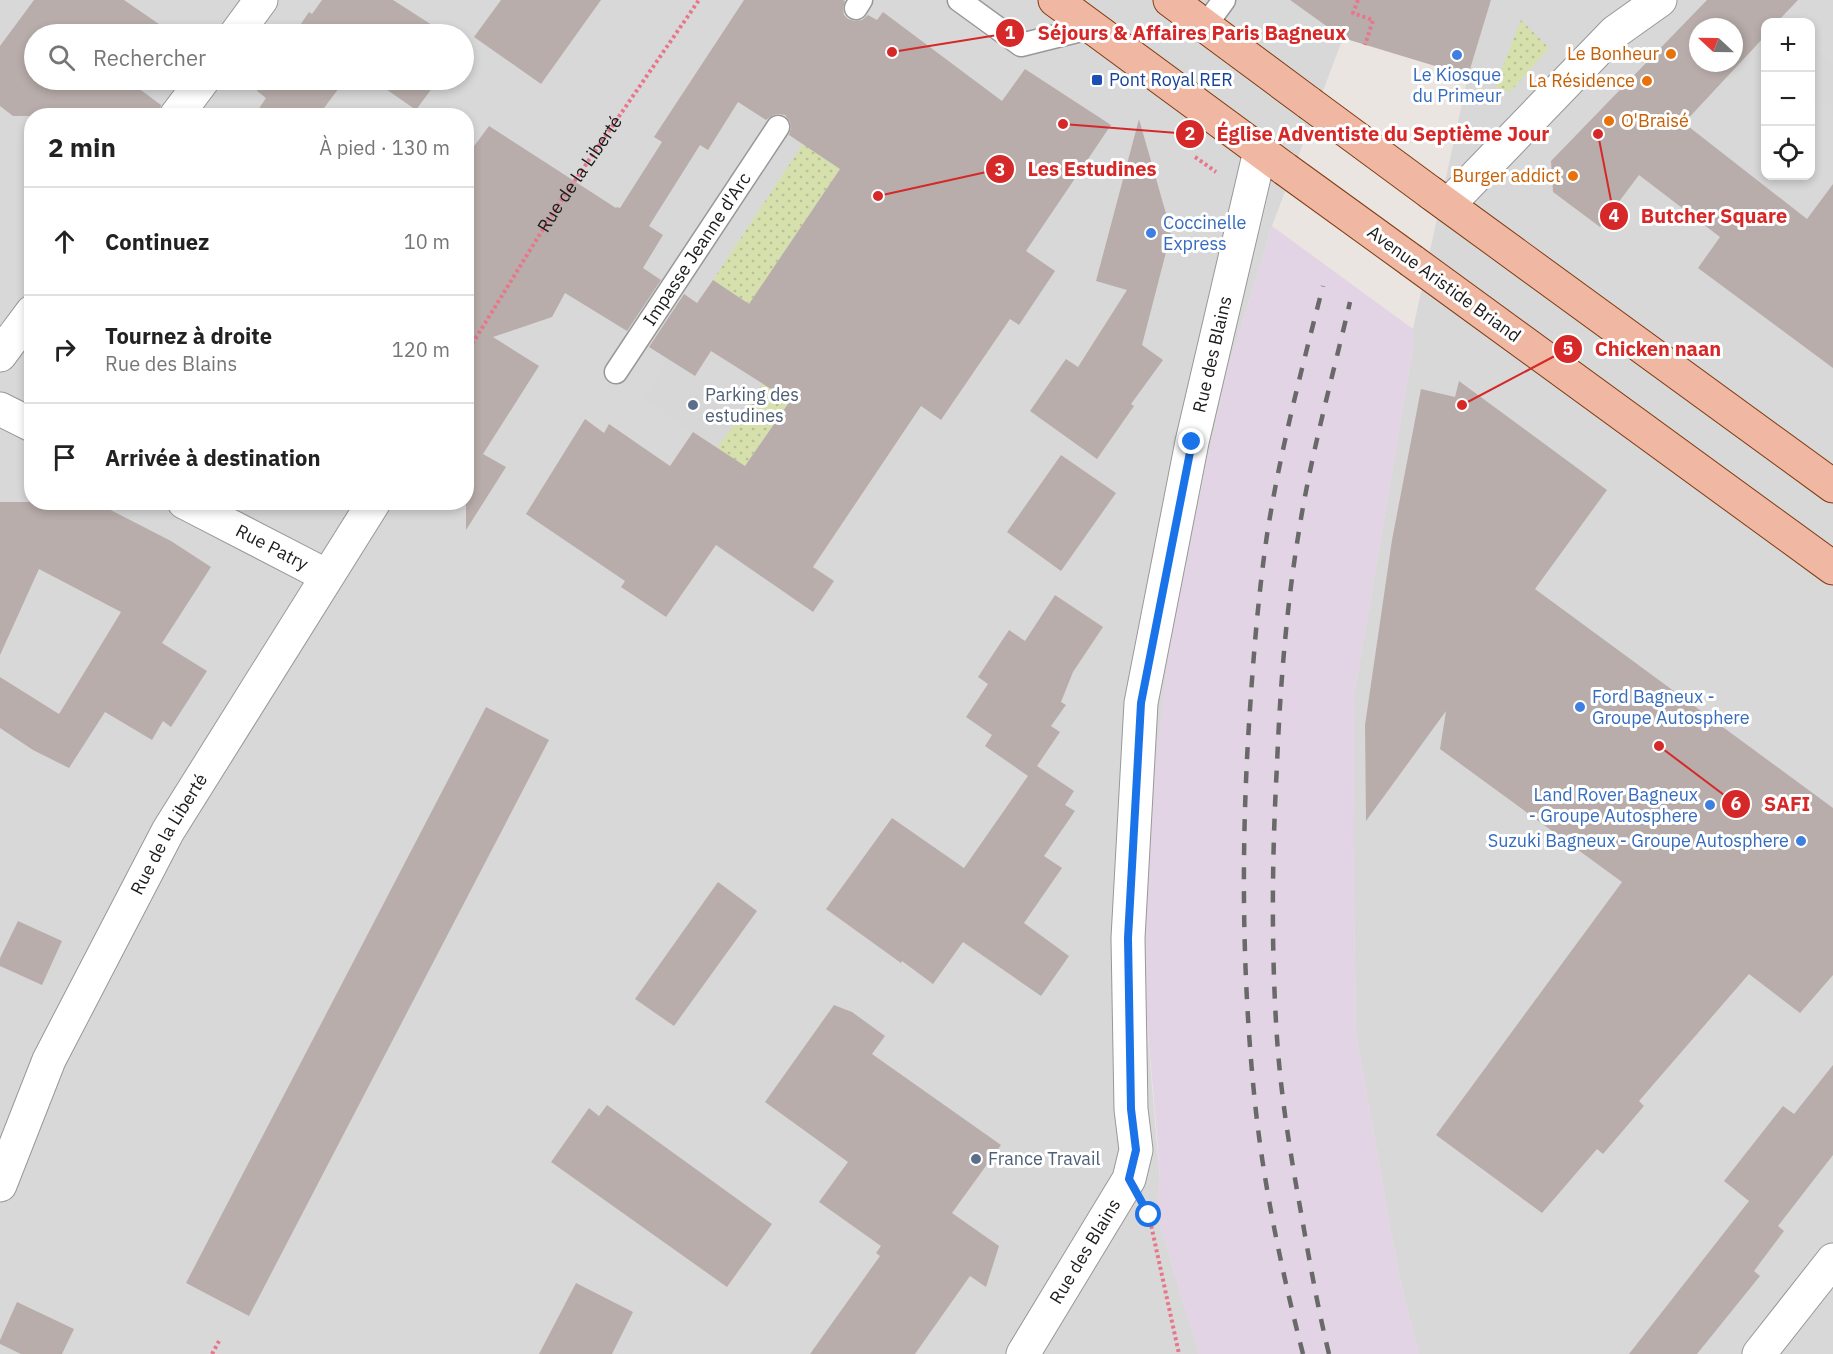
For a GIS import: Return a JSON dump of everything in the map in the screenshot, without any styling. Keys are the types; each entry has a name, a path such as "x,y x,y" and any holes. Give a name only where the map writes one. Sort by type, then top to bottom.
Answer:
{"main road":[{"name":"Avenue Aristide Briand","path":"1055,0 1833,568"},
{"path":"1170,0 1833,486"}],"street":[{"path":"243,24 261,0"},
{"path":"1439,199 1615,32 1660,0"},
{"path":"182,108 196,90"},
{"name":"Rue des Blains","path":"1023,1354 1129,1179 1136,1150 1131,1109 1128,938 1141,703 1192,442 1273,160"},
{"path":"0,355 24,323"},
{"path":"0,409 24,421"},
{"name":"Rue Patry","path":"199,510 327,576"},
{"name":"Rue de la Liberté","path":"0,1185 49,1060 168,831 369,510"},
{"path":"1759,1354 1833,1260"}],"lane":[{"path":"959,0 1021,45 1093,27"},
{"path":"1204,26 1224,0"},
{"name":"Impasse Jeanne d'Arc","path":"616,372 778,127"}],"path":[{"name":"Rue de la Liberté","path":"474,341 556,208 699,0"},
{"path":"1358,0 1353,14 1373,20 1365,45"},
{"path":"1195,157 1222,177"},
{"path":"1129,1179 1149,1215 1179,1354"},
{"path":"212,1354 219,1341"}],"shaded area":[{"path":"0,0 1290,0 1343,38 1272,226 1227,373 1179,586 1144,992 1160,1180 1157,1215 1199,1354 0,1354"},
{"path":"1491,0 1833,0 1833,1354 1419,1354 1402,1288 1390,1227 1356,1033 1353,838 1354,695 1413,348 1413,329 1468,76"},
{"path":"1815,49 1833,65 1833,114 1815,97"},
{"path":"1272,226 1413,329 1413,348 1354,695 1353,838 1356,1033 1390,1227 1402,1288 1419,1354 1199,1354 1157,1215 1160,1180 1142,963 1155,761 1179,586 1227,373"},
{"name":"Parking des estudines","path":"667,358 741,411 717,448 645,399"}],"green space":[{"path":"1521,20 1549,48 1510,92 1495,86"},
{"path":"803,144 840,169 749,304 713,280"},
{"path":"763,383 789,402 745,466 717,448"}],"building":[{"path":"34,0 124,0 159,24 24,24 24,90 141,90 161,105 160,108 24,108 24,116 13,116 0,106 0,46"},
{"path":"322,0 393,0 430,24 301,24 309,12 312,14"},
{"path":"501,0 601,0 541,84 474,37"},
{"path":"744,0 843,0 845,1 844,15 855,21 862,20 868,15 877,20 883,12 1002,101 1025,69 1111,125 1026,251 1055,271 1019,325 1010,319 941,420 921,406 813,567 834,581 813,612 716,545 666,617 621,587 625,581 526,514 585,419 604,433 609,424 670,466 693,432 745,466 790,401 711,351 695,376 649,347 684,294 697,303 713,280 749,304 840,169 789,135 790,122 785,115 773,115 766,120 738,102 708,150 700,145 649,226 663,235 643,268 661,280 627,331 565,293 552,317 493,337 539,366 483,454 506,467 466,530 466,510 474,510 474,146 489,126 616,208 620,208 662,142 654,137"},
{"path":"1290,0 1491,0 1468,76 1343,38"},
{"path":"1707,0 1798,0 1781,18 1761,18 1761,40 1743,60 1743,18 1690,18"},
{"path":"1689,19 1689,72 1732,72 1684,123 1807,219 1833,184 1833,368 1698,268 1720,237 1639,175 1600,227 1553,192 1551,161"},
{"path":"338,90 324,108 259,108 266,98 257,91"},
{"path":"387,90 431,90 417,108 413,108"},
{"path":"1139,119 1167,217 1167,232 1171,233 1142,345 1163,360 1131,404 1134,406 1097,459 1030,411 1066,359 1078,367 1127,290 1096,281"},
{"path":"1459,381 1607,490 1535,589 1833,808 1833,975 1800,1013 1749,974 1639,1101 1644,1106 1603,1154 1597,1149 1542,1213 1436,1135 1622,882 1440,749 1446,711 1366,821 1365,725 1392,540 1421,389 1455,397"},
{"path":"1061,455 1116,493 1061,571 1007,532"},
{"path":"0,502 24,502 24,510 111,510 171,541 211,567 162,643 207,671 171,727 163,721 152,740 105,712 69,768 33,750 0,728 0,677 59,714 121,612 39,569 0,655"},
{"path":"1055,595 1103,627 1073,672 1061,702 1066,705 1051,726 1060,732 1037,766 1074,791 1065,805 1075,811 1044,856 1062,868 1024,923 1069,956 1041,996 963,942 933,984 826,909 892,818 964,868 1028,776 985,746 992,735 966,717 988,684 978,677 1009,630 1025,641"},
{"path":"486,707 549,740 249,1316 186,1283"},
{"path":"718,882 757,911 674,1026 635,999"},
{"path":"18,921 62,941 42,985 0,966 0,958"},
{"path":"834,1005 852,1012 885,1036 872,1054 1001,1145 952,1213 999,1246 986,1287 970,1276 915,1354 810,1354 880,1256 876,1253 881,1246 819,1202 848,1162 765,1102"},
{"path":"1833,1065 1833,1155 1778,1226 1784,1231 1754,1271 1760,1276 1697,1354 1629,1354 1749,1201 1724,1181 1783,1106 1794,1114"},
{"path":"607,1105 772,1224 727,1287 551,1162 589,1108 599,1116"},
{"path":"576,1283 633,1312 612,1354 539,1354"},
{"path":"17,1302 74,1329 62,1354 21,1354 0,1344"}],"railway":[{"path":"1303,1354 1274,1230 1255,1103 1247,1008 1244,866 1249,724 1267,535 1285,441 1323,286"},
{"path":"1329,1354 1298,1196 1281,1083 1274,970 1273,868 1282,679 1294,565 1309,478 1350,302"}],"place":[{"name":"Séjours & Affaires Paris Bagneux","path":"892,52"},
{"name":"Le Bonheur","path":"1671,54"},
{"name":"Le Kiosque du Primeur","path":"1457,55"},
{"name":"Pont Royal RER","path":"1097,80"},
{"name":"La Résidence","path":"1647,81"},
{"name":"O'Braisé","path":"1609,121"},
{"name":"Église Adventiste du Septième Jour","path":"1063,124"},
{"name":"Butcher Square","path":"1598,134"},
{"name":"Burger addict","path":"1573,176"},
{"name":"Les Estudines","path":"878,196"},
{"name":"Coccinelle Express","path":"1151,233"},
{"name":"Parking des estudines","path":"693,405"},
{"name":"Chicken naan","path":"1462,405"},
{"name":"Ford Bagneux - Groupe Autosphere","path":"1580,707"},
{"name":"SAFI","path":"1659,746"},
{"name":"Land Rover Bagneux - Groupe Autosphere","path":"1710,805"},
{"name":"Suzuki Bagneux - Groupe Autosphere","path":"1801,841"},
{"name":"France Travail","path":"976,1159"}],"route":[{"path":"1149,1215 1129,1179 1136,1150 1131,1109 1128,938 1141,703 1192,442"}]}
